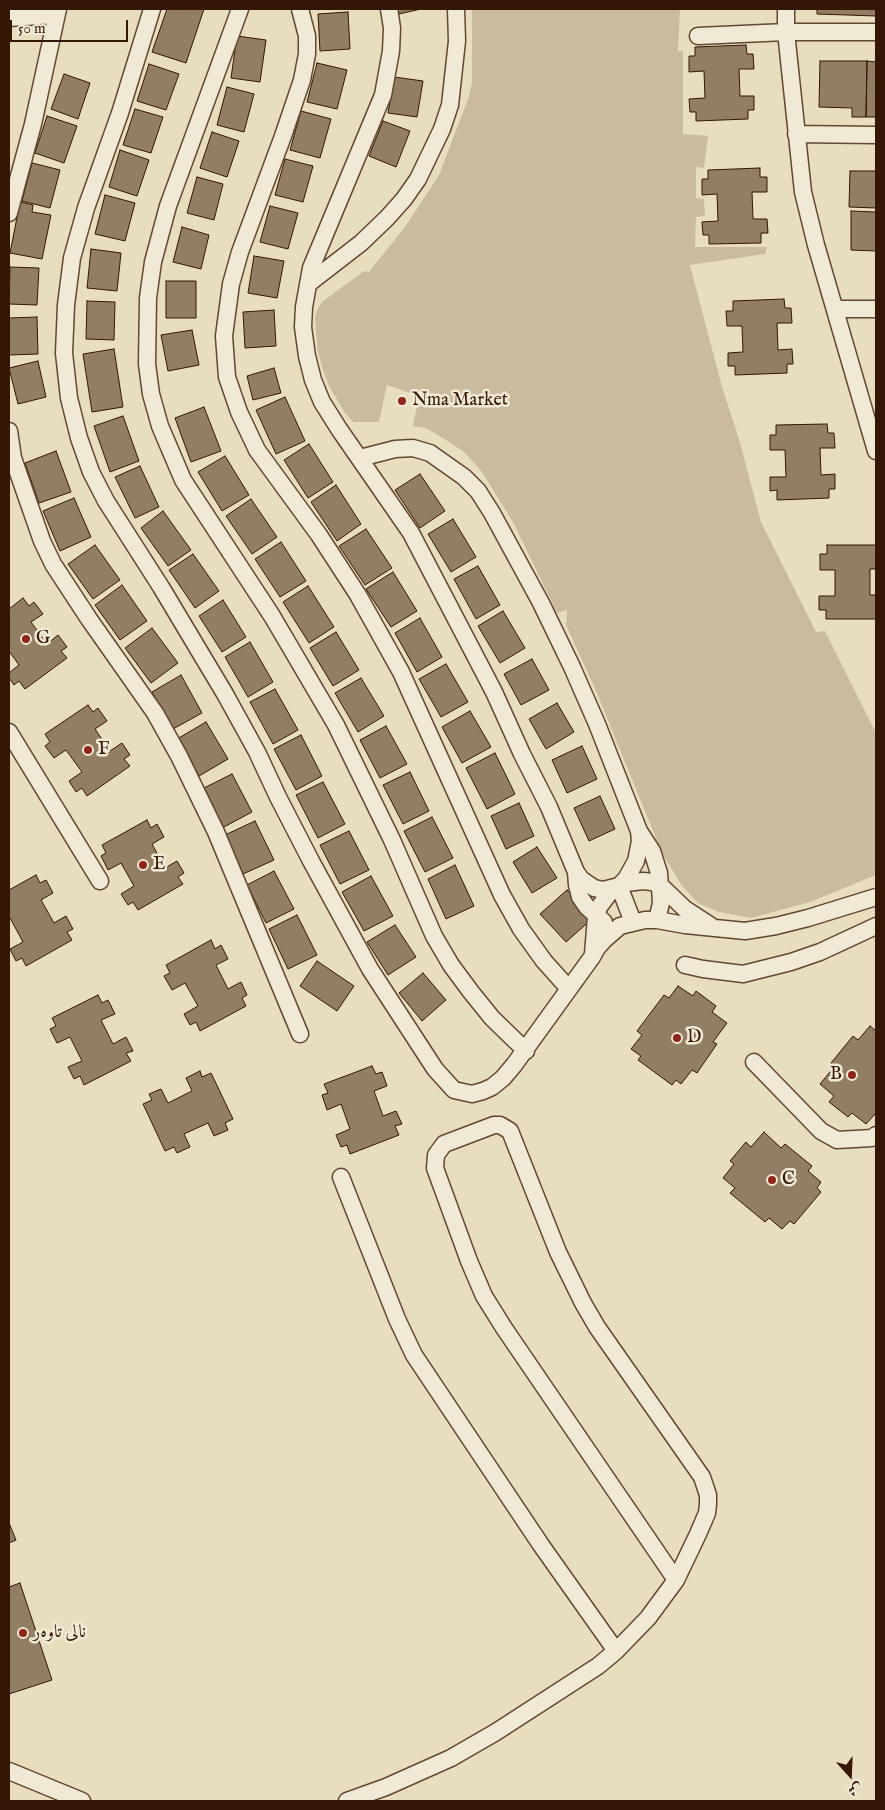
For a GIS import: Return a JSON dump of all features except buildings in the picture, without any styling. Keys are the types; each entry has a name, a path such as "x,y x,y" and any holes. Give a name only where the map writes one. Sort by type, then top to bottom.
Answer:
{"street":[{"path":"152,9 120,113 86,208 72,258 66,306 64,353 69,398 79,438 91,472 106,501 162,588 225,694 257,752 278,798 311,861 370,969 435,1069 454,1090 472,1094 483,1091 498,1082 526,1051 604,940 626,924"},
{"path":"240,9 168,206 153,262 148,298 147,355 151,394 155,410 170,452 184,480 267,608 336,724 392,840 434,936 470,992 492,1018 526,1051"},
{"path":"300,9 307,36 307,54 302,80 240,252 231,284 224,336 226,377 239,412 257,450 319,535 348,580 400,672 502,894 521,929 544,961 570,989"},
{"path":"389,9 392,28 391,51 383,96 311,268 304,307 303,327 313,380 322,402 339,429 412,532 494,692 549,807 576,872 587,885 603,890 644,881 652,882 661,886 685,909 713,927"},
{"path":"308,284 361,243 387,218 418,180 442,129 450,105 457,41 456,9"},
{"path":"786,9 786,32 803,192 816,245 876,451"},
{"path":"9,18 57,12 33,124 9,213"},
{"path":"698,36 786,32 876,32"},
{"path":"796,134 876,135"},
{"path":"835,309 876,309"},
{"path":"9,431 14,458 42,541 53,564 155,713 180,756 216,832 300,1034"},
{"path":"360,458 395,449 413,448 430,453 446,462 464,476 478,491 532,586 568,659 597,724 639,831 654,856 661,886 657,920"},
{"path":"9,732 100,881"},
{"path":"592,957 596,916 604,899 626,880 636,861 640,842 639,831"},
{"path":"576,872 576,885 580,897 596,916 612,925 657,920 685,925 746,931 808,918 876,897"},
{"path":"619,886 626,924"},
{"path":"685,965 703,970 743,974 791,962 820,952 876,926"},
{"path":"754,1062 821,1131 837,1140 872,1138 876,1135"},
{"path":"347,1801 386,1787 451,1758 496,1732 598,1666 616,1651 648,1618 676,1580 707,1513 708,1495 702,1477 597,1327 583,1303 558,1252 510,1131 494,1125 444,1144 436,1155 436,1168 469,1262 484,1296 676,1580"},
{"path":"341,1177 397,1319 418,1362 541,1546 616,1651"},
{"path":"9,1770 82,1801"}],"shaded area":[{"path":"472,9 680,9 678,51 683,51 683,134 708,136 704,168 696,167 696,198 704,199 705,216 696,217 695,247 767,247 765,254 690,265 722,387 739,439 761,522 816,632 825,631 876,733 876,875 810,902 751,918 719,912 698,903 682,886 662,853 596,691 566,625 567,610 557,613 514,524 482,472 464,452 446,440 426,428 413,426 419,396 387,385 379,422 353,422 345,413 329,386 318,352 315,317 318,308 322,302 364,271 369,272 405,227 439,175 468,99 472,83"}],"place":[{"name":"Nma Market","path":"402,401"},
{"name":"G","path":"26,639"},
{"name":"F","path":"88,750"},
{"name":"E","path":"143,865"},
{"name":"D","path":"677,1038"},
{"name":"B","path":"852,1075"},
{"name":"C","path":"772,1180"},
{"name":"نالی تاوەر","path":"23,1633"}]}
